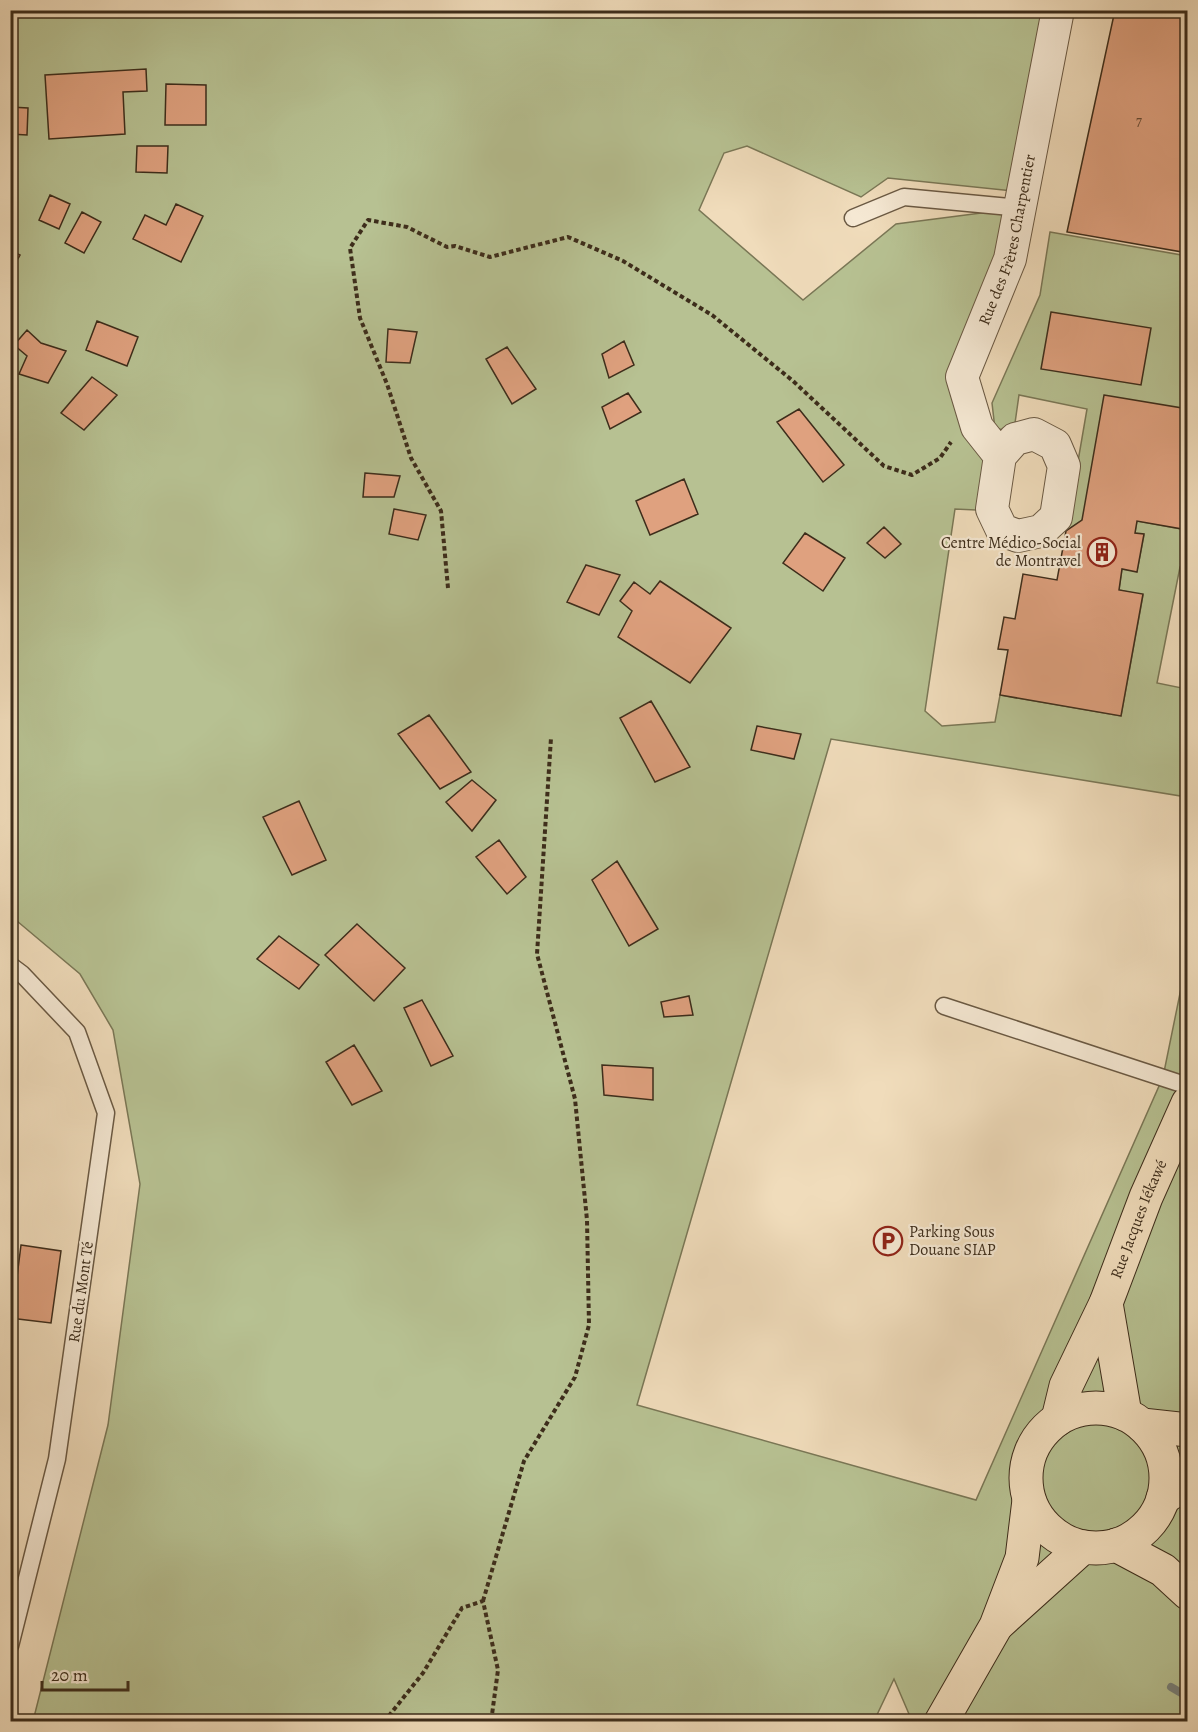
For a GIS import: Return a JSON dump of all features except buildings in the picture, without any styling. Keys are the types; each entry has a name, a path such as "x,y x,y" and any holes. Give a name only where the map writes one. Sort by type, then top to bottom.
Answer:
{"main road":[{"name":"Rue Jacques Iékawé","path":"1058,1419 1066,1386 1106,1303 1146,1197 1188,1103"},
{"path":"1106,1303 1133,1419 1155,1440 1163,1458 1166,1478 1175,1490 1145,1527 1132,1538 1116,1545 1100,1548 1083,1547 1065,1541 1049,1531 1037,1517 1029,1500 1025,1477 1030,1454 1041,1434 1058,1419 1079,1410 1103,1407 1133,1419 1188,1430"},
{"path":"941,1722 996,1626 1022,1558 1029,1500"},
{"path":"1116,1545 1163,1570 1188,1593"},
{"path":"996,1626 1083,1547"}],"street":[{"name":"Rue des Frères Charpentier","path":"1000,456 976,427 962,377 1010,260 1058,10"}],"lane":[{"path":"853,218 904,197 1020,208"},
{"name":"Rue du Mont Té","path":"10,964 77,1032 106,1113 57,1459 10,1646"},
{"path":"944,1006 1188,1086"}],"path":[{"path":"448,588 441,512 411,458 387,384 360,318 350,248 368,220 407,227 447,246 455,246 490,257 568,237 623,261 712,315 793,381 884,466 912,475 940,458 972,412"},
{"path":"491,1722 498,1670 483,1600 524,1461 575,1377 589,1325 587,1220 575,1099 537,954 551,738"},
{"path":"384,1722 423,1673 462,1608 483,1600"}],"green space":[{"path":"10,11 1058,11 1023,192 888,178 861,197 747,146 724,153 699,210 803,300 896,224 1020,208 962,377 991,445 976,510 955,509 925,711 942,726 995,722 1000,695 1121,716 1143,595 1119,590 1122,569 1137,571 1144,535 1135,533 1137,521 1187,530 1187,567 1180,567 1157,683 1187,689 1187,797 831,739 637,1405 976,1500 1163,1077 1187,959 1187,1721 912,1721 894,1679 874,1721 33,1721 108,1425 140,1184 113,1030 80,974 11,916"},
{"path":"1050,232 1187,256 1187,409 1082,520 1066,531 1087,409 1019,395 1014,430 995,429 992,403 1040,295"}],"waterway":[{"path":"1171,1687 1188,1697"}],"place":[{"name":"Centre Médico-Social de Montravel","path":"1102,552"},
{"name":"Parking Sous Douane SIAP","path":"888,1241"}]}
